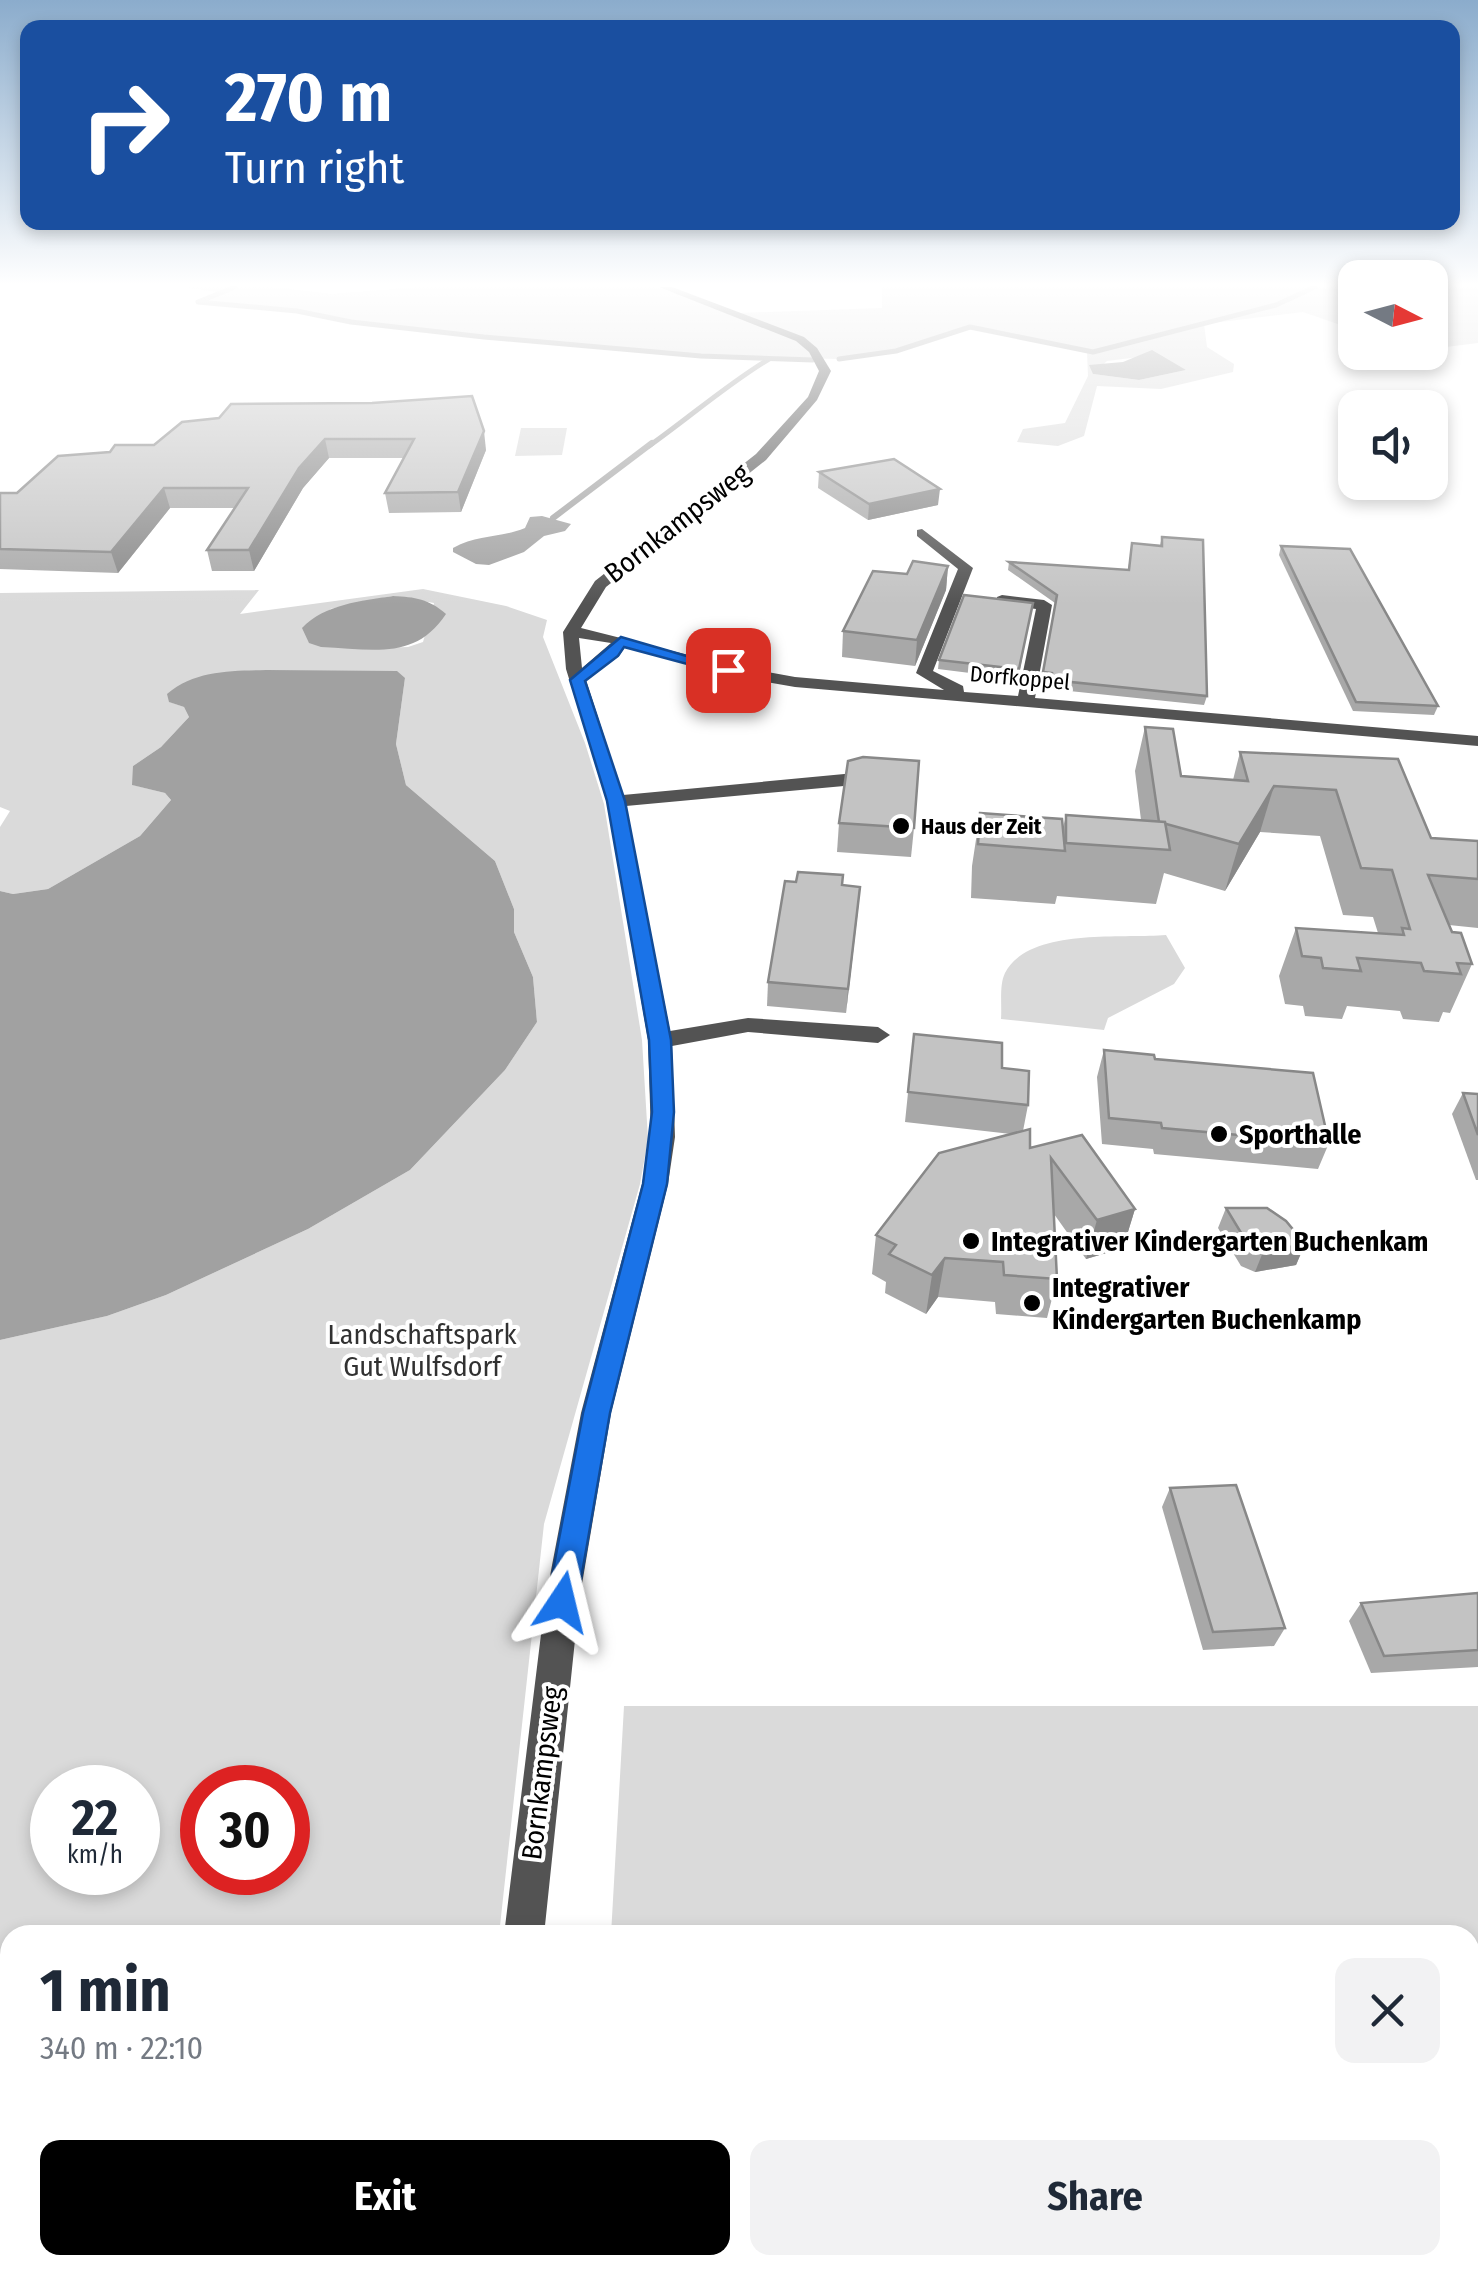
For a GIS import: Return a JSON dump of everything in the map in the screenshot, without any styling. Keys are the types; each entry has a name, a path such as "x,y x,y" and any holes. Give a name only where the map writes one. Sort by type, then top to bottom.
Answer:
{"street":[{"name":"Bornkampsweg","path":"525,1925 566,1583 596,1413 655,1184 662,1137 660,1040 616,801 577,680 569,646 571,632 600,584 761,457 816,393"},
{"path":"922,533 966,568 974,597 924,673 975,697"},
{"path":"974,597 1044,605 1026,701"},
{"name":"Dorfkoppel","path":"571,632 794,682 1475,739"},
{"path":"577,680 613,653 621,641"},
{"path":"616,801 855,779"},
{"path":"660,1040 748,1025 878,1035"}],"green space":[{"path":"1080,393 1095,393 1084,436 1058,446 1017,442 1023,429 1065,423"},
{"path":"521,428 567,428 562,455 515,456"},
{"name":"Landschaftspark Gut Wulfsdorf","path":"423,589 506,606 547,620 543,637 585,743 604,804 642,1040 648,1139 640,1184 544,1524 500,1925 0,1925 0,1340 107,1316 166,1295 308,1229 410,1170 505,1070 537,1022 533,977 514,932 514,909 495,861 406,785 396,744 405,678 170,702 184,707 189,717 161,747 133,766 133,785 165,793 171,800 140,836 48,889 13,894 0,891 0,827 10,811 0,807 0,593 259,590 240,614","holes":["392,596 434,603 423,642 408,647 355,649 330,609"]},
{"path":"1166,935 1185,968 1174,984 1108,1018 1104,1030 1001,1019 1005,973 1017,958 1034,948 1078,938"},
{"path":"624,1706 1478,1706 1478,1925 612,1925"}],"shaded area":[{"path":"542,516 571,524 565,531 544,536 524,552 489,565 476,564 453,552 453,548 471,541 525,528 530,517"},
{"path":"393,596 421,600 446,614 421,639 391,649 321,647 309,643 302,628 332,609"},
{"path":"266,670 397,671 405,678 396,744 406,785 495,861 514,909 514,932 533,977 537,1022 505,1070 410,1170 308,1229 166,1295 107,1316 0,1340 0,891 13,894 48,889 140,836 171,800 165,793 132,785 133,766 161,747 189,717 184,707 169,702 167,694 201,676"}],"building":[{"path":"472,396 484,431 458,492 385,493 414,439 325,439 299,468 249,550 207,550 248,488 164,488 111,552 0,549 0,493 17,493 58,456 110,452 115,445 154,445 182,422 219,418 231,404 372,403"},
{"path":"894,459 940,489 869,504 819,472"},
{"path":"1162,537 1203,540 1207,696 1052,680 1052,673 1043,672 1057,595 1009,562 1129,570 1132,543 1162,546"},
{"path":"1281,546 1350,549 1438,706 1356,702"},
{"path":"913,561 948,566 917,640 843,631 873,571 907,574"},
{"path":"964,595 1033,603 1019,669 939,660"},
{"path":"1145,727 1173,729 1181,776 1248,781 1240,752 1398,759 1431,838 1478,841 1478,879 1428,875 1452,932 1461,933 1472,964 1457,963 1461,974 1424,971 1421,963 1357,958 1361,971 1323,968 1321,958 1302,956 1296,928 1404,935 1402,928 1410,929 1392,870 1361,868 1336,790 1274,786 1239,844 1159,822"},
{"path":"863,757 919,761 914,828 839,823 848,761"},
{"path":"980,813 1062,819 1065,851 978,844"},
{"path":"1066,815 1165,822 1170,850 1066,843"},
{"path":"798,872 843,875 842,885 860,887 848,989 768,982 785,881 796,882"},
{"path":"914,1034 1002,1043 1002,1068 1029,1071 1028,1105 908,1092"},
{"path":"1104,1050 1154,1055 1155,1059 1313,1073 1329,1143 1162,1128 1161,1123 1109,1118"},
{"path":"1463,1093 1478,1094 1478,1135"},
{"path":"1030,1129 1030,1148 1082,1135 1135,1209 1097,1220 1051,1158 1057,1279 1004,1275 1003,1262 945,1258 932,1275 889,1254 896,1245 876,1235 939,1153"},
{"path":"1226,1208 1267,1208 1286,1221 1305,1244 1263,1252 1249,1246"},
{"path":"1236,1485 1285,1628 1213,1632 1170,1488"},
{"path":"1478,1593 1478,1650 1384,1656 1361,1603"}],"waterway":[{"path":"649,446 719,393"},
{"path":"553,518 652,443"}],"place":[{"name":"Haus der Zeit","path":"901,826"},
{"name":"Sporthalle","path":"1219,1134"},
{"name":"Integrativer Kindergarten Buchenkam","path":"971,1241"},
{"name":"Integrativer Kindergarten Buchenkamp","path":"1032,1303"}],"route":[{"path":"562,1602 596,1413 655,1184 663,1112 660,1040 616,801 577,680 613,653 621,641 728,670"}]}
